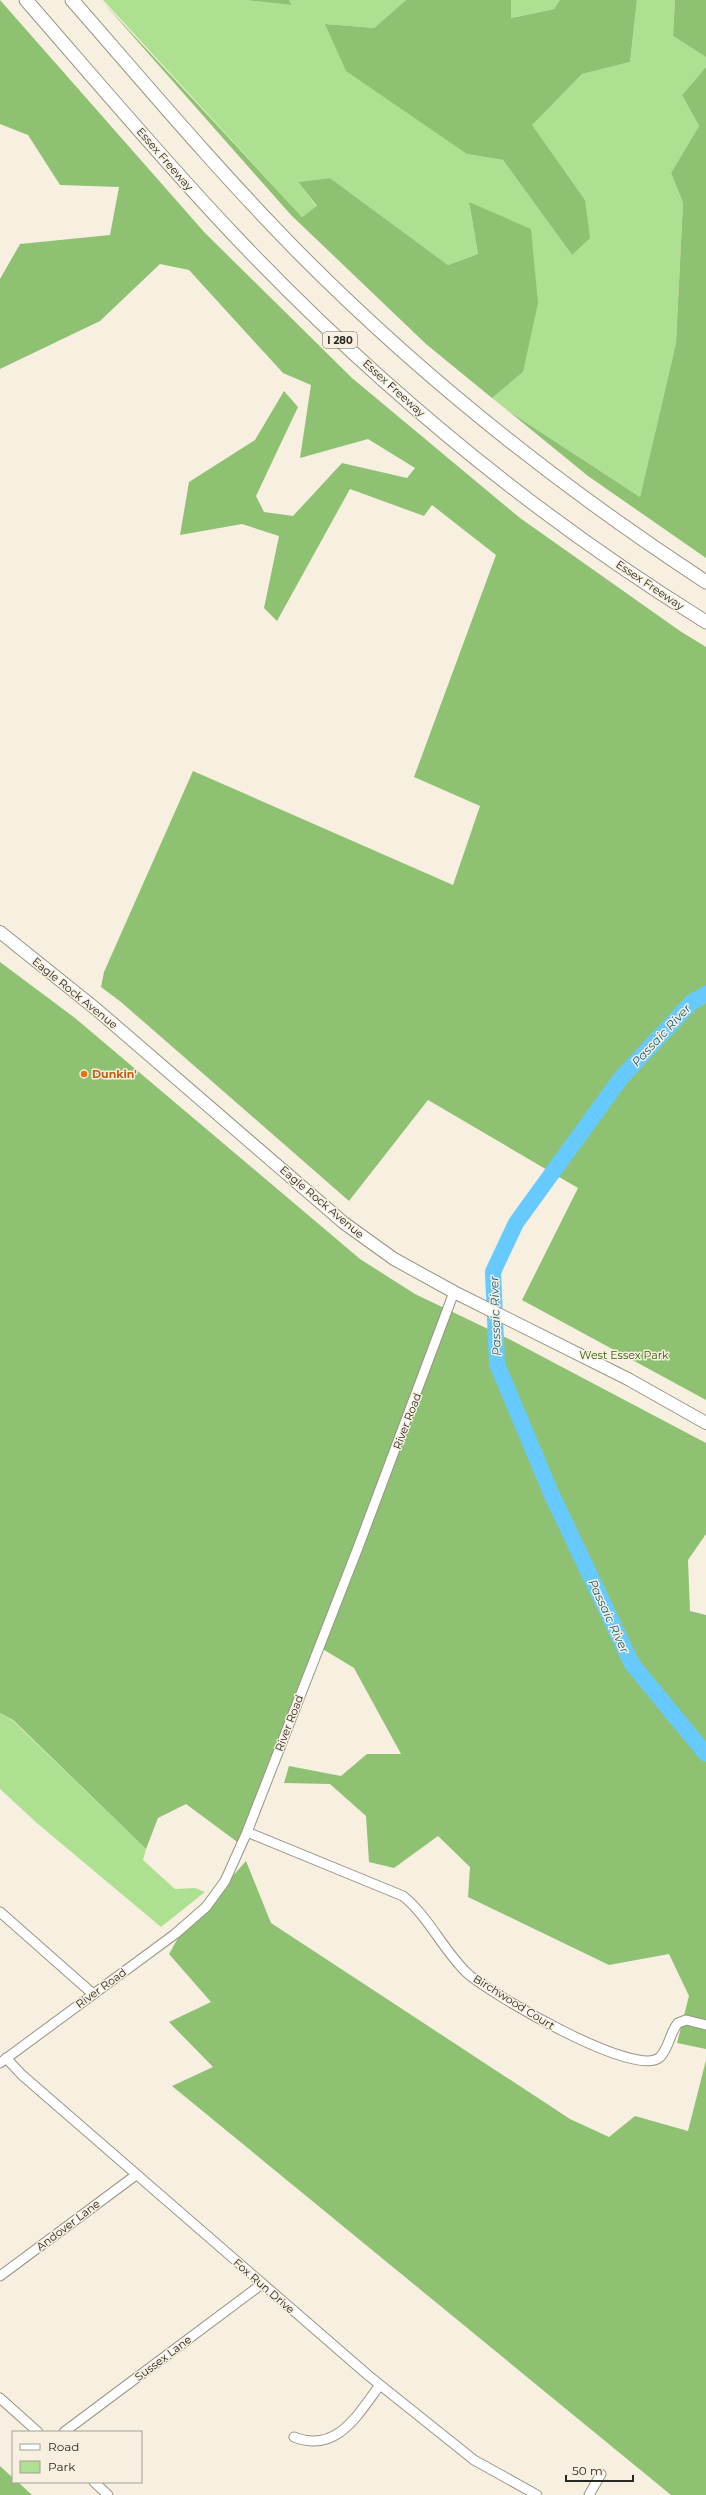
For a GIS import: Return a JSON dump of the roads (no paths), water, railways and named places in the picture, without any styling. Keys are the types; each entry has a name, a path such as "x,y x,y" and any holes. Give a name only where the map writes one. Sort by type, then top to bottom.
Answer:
{"highway":[{"name":"Essex Freeway","path":"26,0 228,229 349,348 417,410 517,491 587,542 706,622"},
{"path":"72,0 248,200 356,308 483,420 546,470 657,550 706,582"}],"main road":[{"name":"Eagle Rock Avenue","path":"0,932 102,1014 344,1223 394,1258 442,1286 533,1330 628,1379 706,1423"}],"street":[{"name":"River Road","path":"3,2061 175,1934 206,1907 225,1881 246,1832 413,1404 454,1292"},
{"name":"Birchwood Court","path":"246,1832 403,1896 421,1913 457,1962 481,1984 562,2032 633,2060 649,2062 660,2058 678,2023 686,2020 706,2025"},
{"path":"0,1912 93,1994"},
{"name":"Fox Run Drive","path":"3,2061 380,2385 474,2460 537,2495"},
{"name":"Andover Lane","path":"0,2276 136,2175"},
{"name":"Sussex Lane","path":"65,2431 262,2284"},
{"path":"294,2437 307,2443 326,2440 342,2432 380,2385"},
{"path":"0,2398 37,2431"},
{"path":"589,2495 601,2474"},
{"path":"95,2483 108,2495"}],"waterway":[{"name":"Passaic River","path":"706,994 692,1002 621,1078 516,1223 493,1272 497,1364 551,1493 632,1664 706,1754"}],"place":[{"name":"Dunkin'","path":"84,1074"}],"park label":[{"name":"West Essex Park","path":"624,1355"}]}
